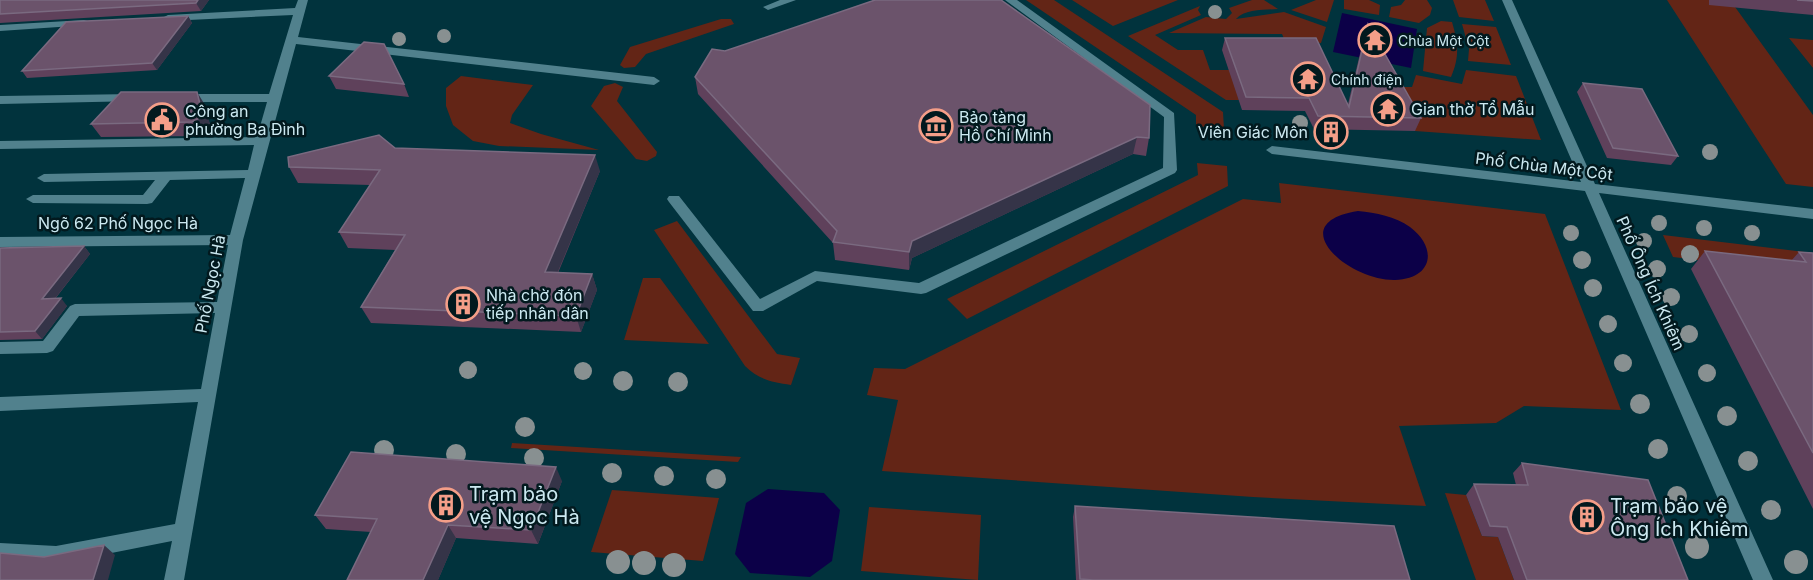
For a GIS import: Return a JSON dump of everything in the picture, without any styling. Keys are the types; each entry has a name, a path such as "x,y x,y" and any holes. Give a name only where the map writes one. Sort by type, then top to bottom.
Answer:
{"street":[{"path":"768,7 791,0"},
{"path":"674,199 758,307 815,276 921,289 1170,170 1170,116 1010,0"},
{"name":"Phố Ông Ích Khiêm","path":"1507,0 1763,580"},
{"path":"155,19 301,5"},
{"name":"Phố Ngọc Hà","path":"174,580 236,240 301,5"},
{"path":"0,28 96,22"},
{"path":"290,40 654,81"},
{"path":"0,100 143,98"},
{"path":"167,98 274,98"},
{"path":"0,145 262,141"},
{"name":"Phố Chùa Một Cột","path":"1272,150 1813,214"},
{"path":"33,199 147,200 167,174"},
{"path":"44,178 255,174"},
{"name":"Ngõ 62 Phố Ngọc Hà","path":"0,242 236,240"},
{"path":"0,348 47,347 75,310 224,307"},
{"path":"0,404 207,395"},
{"path":"0,551 56,555 182,531"}],"shaded area":[{"path":"1026,0 1054,0 1223,112 1224,129 1196,126 1196,115"},
{"path":"1072,0 1178,0 1113,26"},
{"path":"1252,0 1264,0 1278,9 1245,13 1236,19 1284,12 1326,27 1321,43 1285,41 1282,34 1169,33 1206,17 1226,19 1232,13 1229,8"},
{"path":"1316,0 1334,0 1327,22 1291,10"},
{"path":"1344,0 1369,0 1380,5 1379,15 1344,9"},
{"path":"1405,0 1427,0 1432,8 1430,15 1419,23 1389,17 1391,7 1401,5"},
{"path":"1453,0 1485,0 1494,21 1459,17"},
{"path":"1667,0 1730,0 1813,115 1813,187 1786,184"},
{"path":"1200,6 1198,10 1201,15 1155,35 1178,50 1203,50 1210,70 1271,70 1237,93 1239,100 1226,100 1128,36"},
{"path":"1342,13 1417,29 1411,68 1333,52"},
{"path":"721,19 731,19 734,24 646,54 635,67 624,68 620,65 630,47"},
{"path":"1441,21 1452,22 1456,36 1457,56 1451,77 1423,71 1427,28"},
{"path":"1462,24 1496,27 1511,65 1468,61 1469,49"},
{"path":"1789,38 1813,40 1813,68"},
{"path":"1466,70 1516,76 1541,140 1415,131 1408,117 1424,117 1416,102 1400,102 1391,87 1412,87 1416,75 1462,84"},
{"path":"461,76 533,85 512,115 510,123 599,150 499,146 473,141 453,125 446,106 446,88"},
{"path":"615,83 623,87 617,101 657,152 656,156 647,161 636,159 591,106 604,86"},
{"path":"1197,163 1227,166 1228,186 967,319 947,299 1198,175"},
{"path":"1279,183 1545,214 1621,410 1524,406 1496,423 1399,426 1426,506 1253,497 882,471 898,400 867,395 874,368 905,369 1243,199 1281,203"},
{"path":"1358,211 1392,218 1410,227 1425,244 1428,253 1424,268 1408,278 1395,280 1377,278 1343,262 1330,250 1324,238 1325,227 1336,217"},
{"path":"677,221 777,354 800,358 791,385 766,380 745,366 654,230"},
{"path":"1663,235 1813,253 1813,274 1673,257"},
{"path":"643,278 660,278 709,344 624,340"},
{"path":"512,443 741,457 738,462 511,448"},
{"path":"768,489 824,493 840,510 832,561 810,577 750,573 735,554 746,503"},
{"path":"612,490 719,498 703,561 591,552"},
{"path":"1445,493 1466,495 1482,536 1498,537 1514,580 1476,580"},
{"path":"869,507 981,515 978,580 861,571"}],"building":[{"path":"0,0 198,0 196,3 0,14"},
{"name":"Bảo tàng Hồ Chí Minh","path":"875,0 1001,0 1150,105 1149,138 1137,137 912,241 909,252 833,242 837,231 695,77 712,49 725,51"},
{"path":"188,16 152,63 22,71 66,22"},
{"path":"1368,24 1421,118 1318,116 1309,98 1246,97 1225,38 1316,38 1349,107"},
{"path":"364,42 384,44 404,84 329,76"},
{"path":"1583,83 1642,89 1678,156 1613,148"},
{"path":"121,92 197,92 203,116 192,122 91,124"},
{"path":"379,135 395,148 595,155 545,272 592,274 576,316 361,307 405,235 339,232 380,170 289,167 288,157"},
{"path":"84,246 42,299 61,298 35,331 0,332 0,248"},
{"path":"1705,251 1806,262 1799,252 1813,253 1813,453"},
{"name":"Trạm bảo vệ Ngọc Hà","path":"351,452 556,467 531,530 448,525 423,580 347,580 377,519 315,515"},
{"name":"Trạm bảo vệ Ông Ích Khiêm","path":"1522,463 1648,480 1688,580 1527,580 1507,527 1490,526 1474,484 1528,485"},
{"path":"1075,506 1394,526 1410,580 1080,579"},
{"path":"104,545 93,580 0,580 0,553 44,557"}],"place":[{"name":"Chùa Một Cột","path":"1375,40"},
{"name":"Chính điện","path":"1308,79"},
{"name":"Gian thờ Tổ Mẫu","path":"1388,109"},
{"name":"Công an phường Ba Đình","path":"162,120"},
{"name":"Bảo tàng Hồ Chí Minh","path":"936,126"},
{"name":"Viên Giác Môn","path":"1331,132"},
{"name":"Nhà chờ đón tiếp nhân dân","path":"463,304"},
{"name":"Trạm bảo vệ Ngọc Hà","path":"446,505"},
{"name":"Trạm bảo vệ Ông Ích Khiêm","path":"1587,517"}]}
